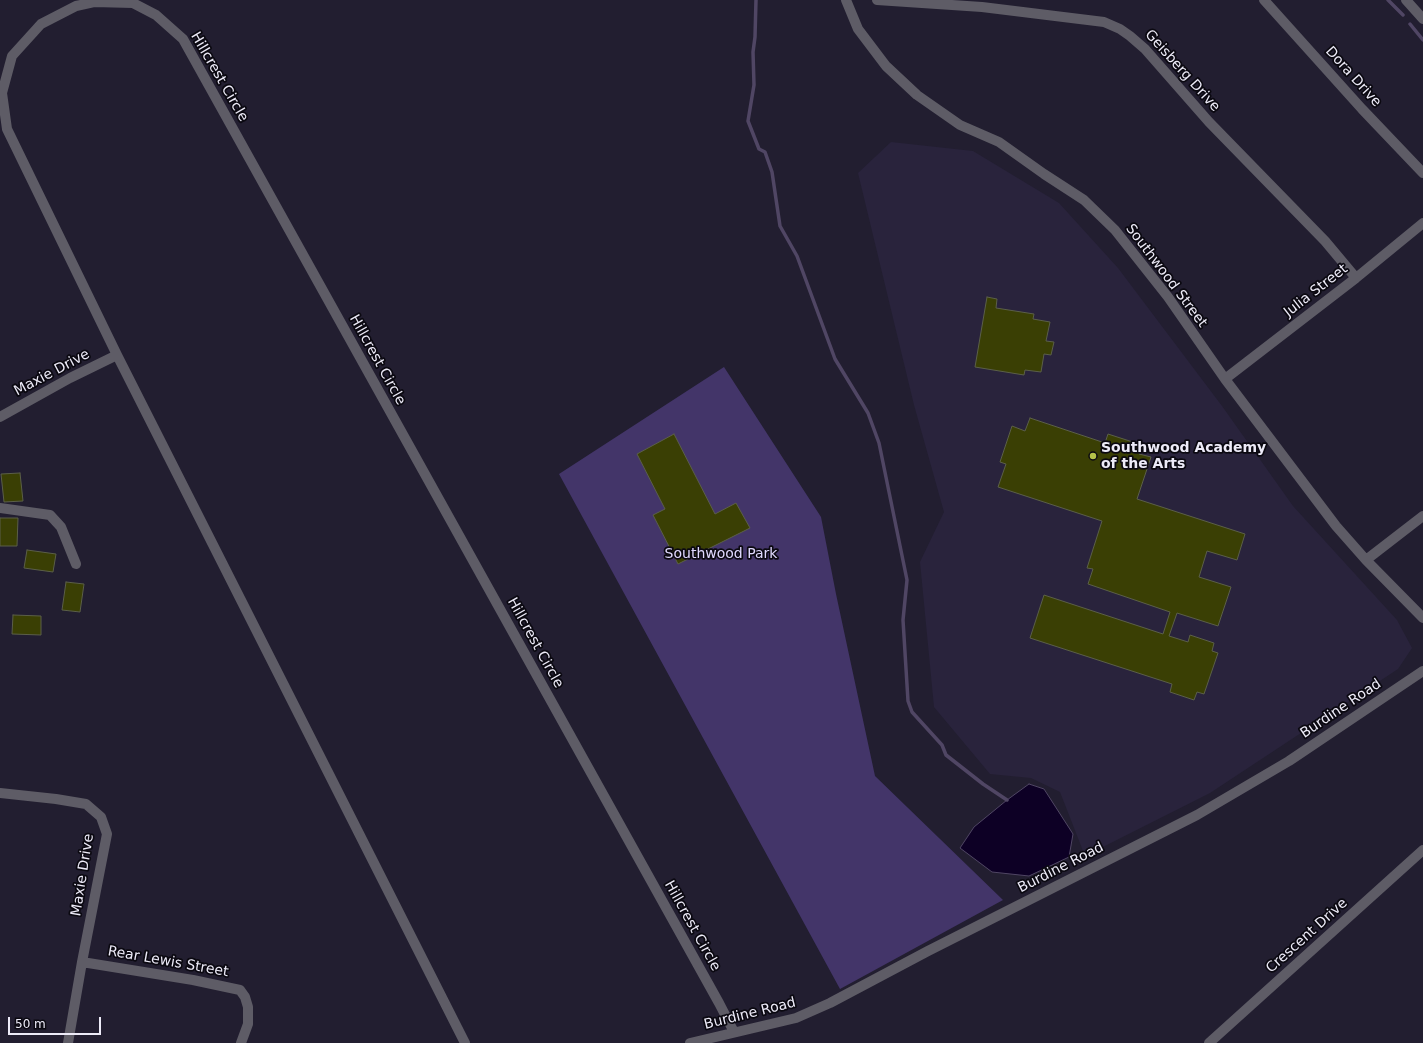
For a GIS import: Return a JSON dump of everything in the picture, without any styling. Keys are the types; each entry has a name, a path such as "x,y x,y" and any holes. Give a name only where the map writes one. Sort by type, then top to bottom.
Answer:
{"street":[{"name":"Southwood Street","path":"846,0 858,29 886,66 918,95 960,125 999,142 1084,200 1115,230 1168,297 1224,379 1336,526 1366,560 1423,618"},
{"name":"Geisberg Drive","path":"877,0 982,7 1104,22 1120,29 1145,49 1209,122 1325,241 1356,278"},
{"name":"Dora Drive","path":"1264,0 1362,109 1423,173"},
{"path":"1406,0 1423,19"},
{"name":"Hillcrest Circle","path":"465,1043 117,355 7,129 2,93 12,56 41,24 76,6 94,2 133,3 156,15 183,39 734,1032"},
{"name":"Julia Street","path":"1224,379 1356,278 1423,223"},
{"name":"Maxie Drive","path":"0,417 70,378 117,355"},
{"path":"0,508 50,515 61,527 76,564"},
{"path":"1366,560 1423,516"},
{"name":"Burdine Road","path":"690,1043 796,1018 830,1003 928,951 1198,816 1289,761 1423,671"},
{"name":"Maxie Drive","path":"0,793 86,804 101,817 107,834 68,1043"},
{"name":"Crescent Drive","path":"1209,1043 1423,850"},
{"name":"Rear Lewis Street","path":"82,962 216,984 240,990 245,997 248,1008 248,1024 241,1043"}],"shaded area":[{"name":"Southwood Academy of the Arts","path":"891,142 973,151 1059,203 1118,268 1222,406 1293,506 1397,620 1412,648 1398,669 1210,793 1085,856 1060,792 1031,778 990,774 934,707 920,562 944,512 914,405 858,173"},
{"path":"1029,784 1044,789 1073,834 1069,857 1029,876 992,872 960,848 974,827"}],"green space":[{"name":"Southwood Park","path":"724,367 821,517 875,776 1003,900 840,989 559,474"}],"building":[{"path":"987,297 997,299 996,308 1034,314 1033,319 1050,322 1046,341 1054,342 1051,355 1044,354 1041,372 1025,370 1024,375 975,367"},
{"path":"1030,418 1105,443 1108,434 1142,445 1139,454 1151,457 1137,499 1245,534 1237,560 1207,551 1199,577 1231,587 1218,626 1177,613 1169,636 1188,642 1190,635 1214,643 1212,651 1218,653 1204,694 1197,692 1194,700 1170,692 1172,684 1030,638 1044,595 1163,634 1170,612 1088,584 1093,569 1087,568 1102,521 998,487 1006,464 1000,462 1012,426 1025,431"},
{"path":"674,434 715,514 736,503 750,528 678,564 653,515 665,509 637,454"},
{"path":"20,473 23,501 4,502 1,474"},
{"path":"0,518 18,518 17,546 0,546"},
{"path":"27,550 56,554 53,572 24,568"},
{"path":"66,582 84,584 80,612 62,610"},
{"path":"13,615 41,616 41,635 12,634"}],"waterway":[{"path":"756,0 753,52 754,85 748,121 759,149 765,152 772,172 780,226 797,256 835,359 868,413 879,443 907,580 903,620 908,701 912,712 942,745 946,755 983,784 1007,800"},
{"path":"1388,0 1403,15"},
{"path":"1410,24 1423,40"}],"place":[{"name":"Southwood Academy of the Arts","path":"1093,456"}]}
